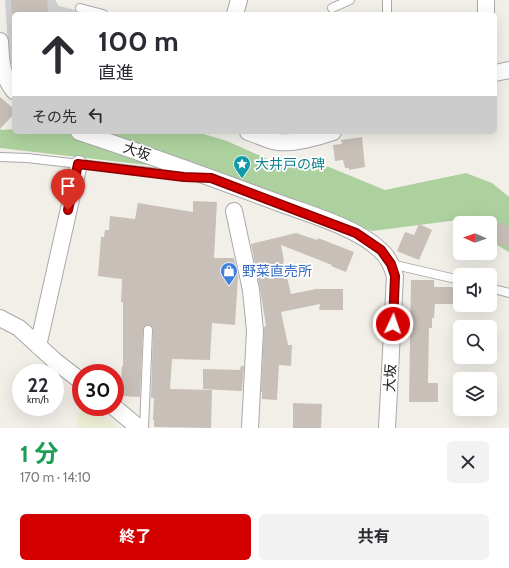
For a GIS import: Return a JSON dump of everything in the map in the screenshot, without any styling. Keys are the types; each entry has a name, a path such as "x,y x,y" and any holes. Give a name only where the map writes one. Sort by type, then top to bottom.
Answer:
{"street":[{"path":"236,12 239,0"},
{"path":"486,0 486,12"},
{"path":"0,41 2,67 6,80 12,88"},
{"path":"497,73 509,70"},
{"name":"大坂","path":"85,134 211,178 356,233 381,250 391,264 395,276 387,428"},
{"path":"254,134 278,142 292,142 325,134"},
{"path":"38,346 78,164"},
{"path":"234,211 251,290 254,331 250,428"},
{"path":"0,318 19,328 38,346 72,374"},
{"path":"124,415 139,428"}],"lane":[{"path":"332,8 350,0"},
{"path":"387,0 387,12"},
{"path":"80,8 95,12"},
{"path":"0,159 27,158 184,177 211,178"},
{"path":"391,264 453,278"},
{"path":"497,290 509,293"},
{"path":"144,428 148,330"}],"shaded area":[{"path":"5,0 55,0 59,6 84,12 12,12 12,66 9,59"}],"green space":[{"path":"0,129 12,129 12,134 204,134 227,141 276,163 308,162 329,167 385,190 466,173 492,183 509,197 509,252 497,245 497,216 453,216 453,221 372,231 207,172 0,148"},
{"path":"78,416 101,416 118,428 77,428"}],"building":[{"path":"11,0 47,0 48,12 12,12 12,14"},
{"path":"0,97 12,107 12,116 0,129"},
{"path":"362,137 365,167 349,170 349,168 345,168 343,160 335,161 333,145 342,144 341,140"},
{"path":"193,201 217,202 214,258 234,258 238,277 235,325 212,323 210,360 172,359 170,389 212,390 211,428 154,427 154,398 151,398 153,328 148,325 143,329 140,397 124,396 123,302 121,302 122,279 98,276 101,237 104,237 105,230 109,230 110,216 135,219 138,203 193,212"},
{"path":"497,222 509,226 509,247 497,244"},
{"path":"419,224 432,230 419,260 397,251 405,232 414,235"},
{"path":"296,233 317,240 318,238 354,252 346,272 281,245 283,261 291,294 316,289 343,289 343,310 319,310 320,304 281,312 288,345 292,345 291,366 279,365 277,400 262,399 264,327 266,326 251,244"},
{"path":"411,280 434,280 434,287 453,287 453,304 435,304 434,318 432,318 432,328 429,328 428,383 438,383 438,402 409,402"},
{"path":"241,366 244,366 242,391 203,389 203,369 240,370"},
{"path":"293,403 322,404 321,428 293,428"}],"place":[{"name":"大井戸の碑","path":"242,179"},
{"name":"野菜直売所","path":"229,286"}],"route":[{"path":"68,210 78,164 184,177 211,178 312,215 356,233 381,250 391,264 395,276 393,324"}]}
